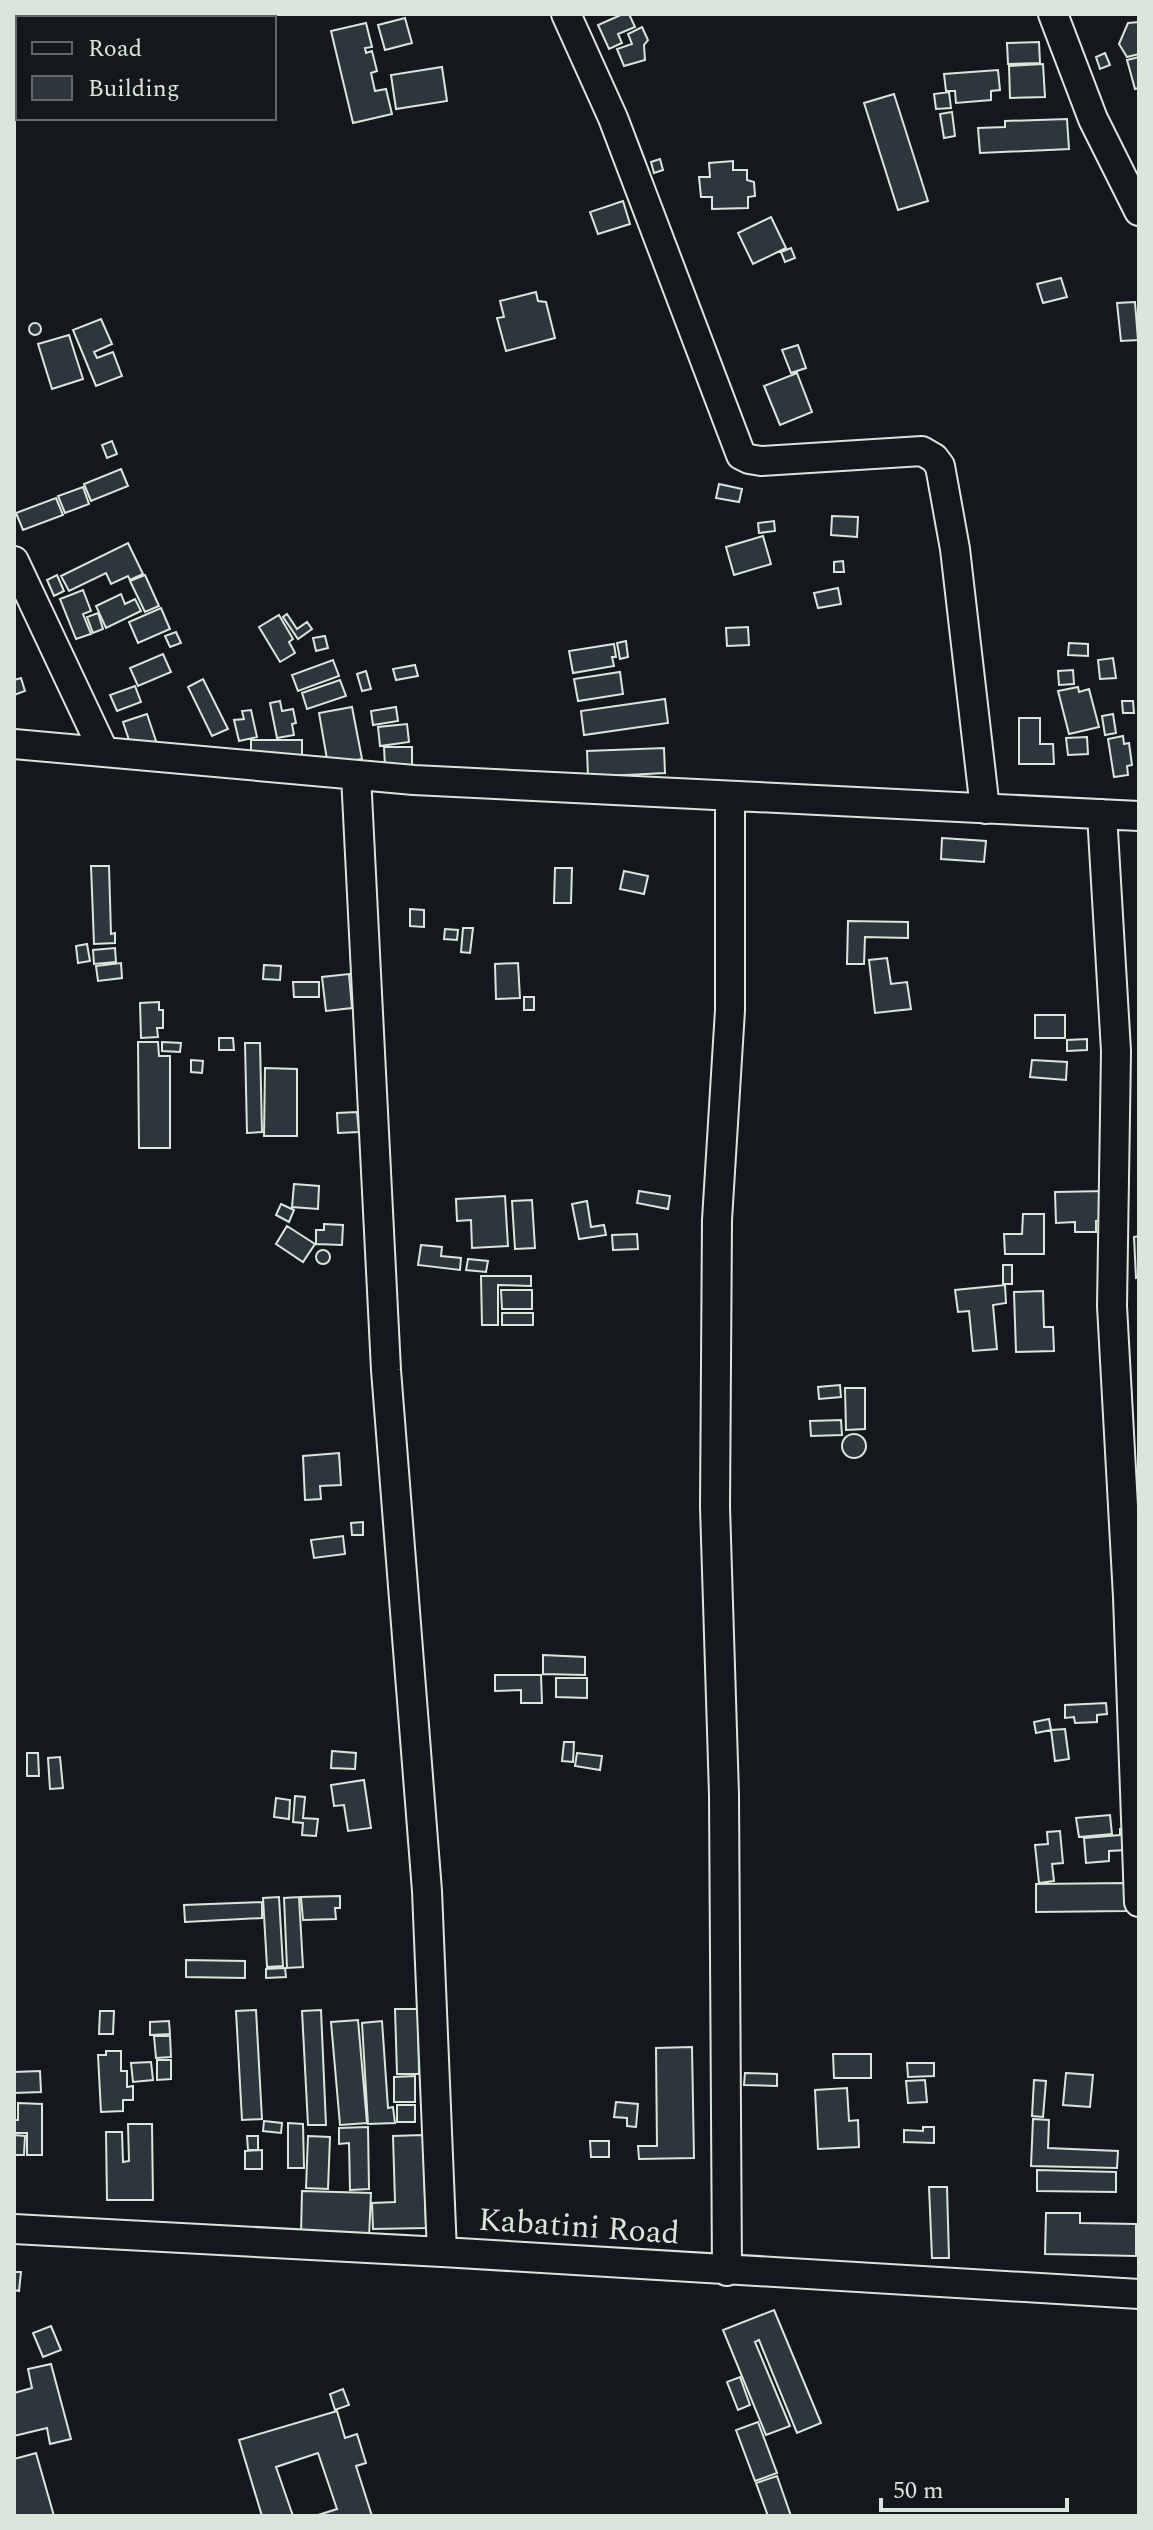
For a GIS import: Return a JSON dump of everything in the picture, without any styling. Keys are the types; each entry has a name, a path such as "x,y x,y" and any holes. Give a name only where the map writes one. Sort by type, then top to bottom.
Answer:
{"street":[{"path":"566,14 613,118 741,455 761,461 922,451 940,466 955,549 985,809"},
{"path":"1053,14 1093,119 1139,211"},
{"path":"14,561 104,752"},
{"path":"14,744 356,775 1139,816"},
{"path":"356,775 386,1370 427,1891 442,2252"},
{"path":"727,2271 724,1795 715,1491 717,1220 730,1010 730,796"},
{"path":"1102,814 1116,1051 1112,1306 1128,1597 1139,1902"},
{"name":"Kabatini Road","path":"14,2229 1139,2294"}],"building":[{"path":"629,14 635,27 618,34 622,43 609,49 598,25"},
{"path":"405,18 412,43 385,50 378,25"},
{"path":"1139,22 1139,54 1127,57 1119,44 1128,23"},
{"path":"366,23 372,47 365,48 366,53 372,51 377,71 371,73 375,91 386,89 392,114 353,123 331,31"},
{"path":"642,27 648,40 644,45 645,60 624,66 617,49 632,44 628,34"},
{"path":"1039,42 1040,63 1008,64 1007,43"},
{"path":"1105,53 1110,65 1100,69 1096,57"},
{"path":"1139,57 1139,88 1135,89 1127,60"},
{"path":"1043,64 1045,97 1010,98 1009,66"},
{"path":"442,67 447,101 396,109 391,75"},
{"path":"998,70 1000,90 991,91 991,100 956,103 955,91 946,91 944,74"},
{"path":"949,92 951,108 936,109 934,94"},
{"path":"894,94 928,201 898,210 864,103"},
{"path":"952,112 955,136 944,138 940,114"},
{"path":"1067,119 1069,149 980,153 978,128 1005,127 1005,121"},
{"path":"660,159 663,170 654,173 651,162"},
{"path":"733,161 733,170 747,170 747,180 754,182 755,196 748,197 748,208 712,209 712,197 701,197 699,177 710,177 709,163"},
{"path":"623,201 630,224 598,234 590,212"},
{"path":"771,217 786,248 753,264 738,233"},
{"path":"791,248 795,258 785,262 781,252"},
{"path":"1061,278 1067,297 1043,303 1037,284"},
{"path":"536,292 538,301 546,302 555,338 506,351 497,318 504,317 500,301"},
{"path":"1135,302 1138,340 1121,341 1117,303"},
{"path":"101,319 112,344 94,352 97,358 113,352 122,376 96,386 73,330"},
{"path":"35,323 41,329 35,335 29,329"},
{"path":"69,335 83,379 52,389 38,344"},
{"path":"798,345 806,368 791,373 782,350"},
{"path":"797,373 812,412 780,425 764,386"},
{"path":"112,441 117,454 107,458 102,445"},
{"path":"121,469 128,486 91,501 84,484"},
{"path":"719,484 742,489 739,502 716,498"},
{"path":"83,487 89,504 65,513 58,496"},
{"path":"56,498 63,515 23,530 16,513"},
{"path":"832,516 858,517 857,537 831,535"},
{"path":"774,521 775,531 759,533 758,523"},
{"path":"763,536 771,564 734,575 726,547"},
{"path":"128,543 143,574 130,580 128,576 111,584 106,573 69,591 61,576"},
{"path":"843,561 844,572 834,572 834,562"},
{"path":"57,575 64,591 54,596 47,580"},
{"path":"145,575 159,606 145,612 130,581"},
{"path":"838,588 841,604 818,608 814,593"},
{"path":"83,590 91,611 83,614 91,634 76,639 60,599"},
{"path":"121,594 125,604 135,599 141,611 106,628 96,606"},
{"path":"161,608 170,629 138,643 129,622"},
{"path":"98,613 103,629 93,633 87,617"},
{"path":"287,614 297,629 307,622 312,629 298,639 283,617"},
{"path":"279,615 293,639 289,642 295,653 280,662 259,627"},
{"path":"748,627 749,645 727,646 726,628"},
{"path":"176,632 181,643 170,647 165,636"},
{"path":"325,636 328,648 316,651 313,638"},
{"path":"626,641 628,657 620,659 617,643"},
{"path":"1069,643 1088,644 1088,656 1068,655"},
{"path":"614,644 614,666 573,673 569,651"},
{"path":"163,654 171,672 138,686 130,668"},
{"path":"1113,658 1116,678 1100,679 1098,660"},
{"path":"333,660 339,676 298,691 292,675"},
{"path":"415,665 418,676 396,680 393,669"},
{"path":"1073,670 1074,684 1059,685 1058,671"},
{"path":"366,671 371,689 362,691 357,674"},
{"path":"620,672 623,694 578,701 574,679"},
{"path":"21,678 25,691 14,695 14,680"},
{"path":"203,679 228,729 212,736 188,687"},
{"path":"340,680 346,696 307,709 302,693"},
{"path":"135,686 141,702 117,711 110,695"},
{"path":"1078,687 1079,692 1089,689 1099,727 1069,734 1058,691"},
{"path":"665,699 668,723 584,735 581,711"},
{"path":"280,701 282,711 293,709 296,723 292,724 294,735 277,738 270,703"},
{"path":"1122,701 1133,701 1134,713 1123,713"},
{"path":"352,707 362,759 328,765 319,713"},
{"path":"396,707 398,721 373,725 371,711"},
{"path":"251,710 257,737 239,741 234,720 244,719 242,711"},
{"path":"147,714 156,741 132,749 123,722"},
{"path":"1113,714 1116,733 1105,735 1102,716"},
{"path":"1019,718 1040,718 1040,744 1053,744 1054,764 1019,764"},
{"path":"407,724 409,742 380,746 378,727"},
{"path":"1123,736 1124,744 1129,743 1132,765 1127,766 1128,775 1114,777 1108,739"},
{"path":"1087,737 1088,754 1068,755 1066,738"},
{"path":"251,740 302,740 302,757 251,757"},
{"path":"384,747 412,747 412,766 385,766"},
{"path":"664,748 665,773 588,777 587,751"},
{"path":"942,838 986,841 984,862 941,859"},
{"path":"91,866 109,866 111,934 115,933 115,943 94,944"},
{"path":"555,868 572,868 571,903 554,903"},
{"path":"624,871 648,876 644,894 620,889"},
{"path":"410,909 424,910 424,927 410,926"},
{"path":"848,921 908,922 908,938 865,937 864,964 847,964"},
{"path":"463,928 473,928 470,953 461,952"},
{"path":"445,929 458,930 457,940 444,939"},
{"path":"87,944 90,961 78,963 76,946"},
{"path":"115,948 116,962 94,964 93,950"},
{"path":"887,958 891,984 907,982 911,1009 875,1013 869,960"},
{"path":"121,963 122,978 98,981 96,966"},
{"path":"518,963 520,998 496,999 495,964"},
{"path":"264,965 281,966 280,980 263,979"},
{"path":"349,974 352,1008 326,1011 322,977"},
{"path":"293,982 319,982 319,997 294,997"},
{"path":"524,997 534,997 534,1010 524,1010"},
{"path":"159,1002 159,1010 163,1010 163,1028 157,1028 158,1037 141,1038 140,1003"},
{"path":"1035,1015 1065,1015 1065,1038 1035,1038"},
{"path":"219,1038 233,1038 234,1050 219,1050"},
{"path":"1087,1039 1087,1050 1067,1051 1067,1040"},
{"path":"138,1042 158,1042 159,1056 170,1056 170,1148 139,1148"},
{"path":"162,1042 181,1043 180,1052 162,1051"},
{"path":"245,1043 260,1043 262,1132 247,1133"},
{"path":"191,1060 203,1061 202,1073 191,1072"},
{"path":"1032,1060 1067,1062 1066,1080 1030,1077"},
{"path":"265,1068 297,1069 297,1136 264,1136"},
{"path":"357,1112 359,1132 338,1133 337,1113"},
{"path":"294,1184 319,1186 318,1209 292,1207"},
{"path":"639,1191 670,1196 668,1209 637,1203"},
{"path":"1106,1191 1107,1220 1096,1221 1096,1232 1075,1232 1075,1222 1056,1223 1055,1192"},
{"path":"505,1196 508,1246 472,1248 471,1220 457,1221 456,1199"},
{"path":"532,1200 535,1248 515,1249 512,1201"},
{"path":"587,1201 591,1227 604,1225 606,1235 579,1239 572,1204"},
{"path":"281,1204 294,1210 289,1222 276,1215"},
{"path":"1023,1214 1044,1214 1044,1254 1005,1254 1004,1234 1022,1234"},
{"path":"324,1224 343,1225 342,1245 316,1244 316,1230 324,1230"},
{"path":"287,1226 315,1244 303,1262 276,1244"},
{"path":"637,1234 638,1249 613,1250 612,1235"},
{"path":"1139,1236 1139,1277 1136,1278 1134,1237"},
{"path":"421,1245 442,1247 441,1256 461,1258 460,1270 418,1265"},
{"path":"323,1250 330,1257 323,1264 316,1257"},
{"path":"468,1259 488,1261 486,1272 466,1270"},
{"path":"1003,1265 1012,1265 1012,1284 1003,1284"},
{"path":"481,1276 531,1276 531,1286 498,1285 498,1325 482,1325"},
{"path":"1005,1285 1006,1303 993,1305 997,1349 973,1351 969,1311 958,1312 955,1290"},
{"path":"501,1290 532,1290 532,1309 502,1309"},
{"path":"1043,1291 1044,1327 1053,1327 1054,1351 1016,1352 1014,1292"},
{"path":"502,1313 533,1313 533,1325 502,1325"},
{"path":"840,1385 841,1397 819,1399 818,1387"},
{"path":"845,1388 865,1388 865,1429 846,1430"},
{"path":"841,1420 842,1435 811,1436 810,1421"},
{"path":"854,1434 863,1437 866,1446 863,1455 854,1458 845,1455 842,1446 845,1437"},
{"path":"339,1453 341,1485 320,1486 321,1499 305,1500 303,1456"},
{"path":"363,1522 363,1535 352,1535 351,1523"},
{"path":"343,1536 345,1554 314,1558 311,1540"},
{"path":"543,1655 585,1657 585,1675 543,1674"},
{"path":"495,1675 541,1675 542,1703 521,1703 521,1690 495,1691"},
{"path":"556,1678 587,1678 587,1698 556,1697"},
{"path":"1106,1703 1107,1714 1097,1715 1097,1722 1075,1723 1074,1717 1065,1718 1065,1705"},
{"path":"1049,1719 1051,1730 1036,1733 1034,1722"},
{"path":"1065,1729 1069,1759 1055,1761 1051,1730"},
{"path":"564,1742 574,1742 573,1762 562,1761"},
{"path":"332,1751 356,1753 355,1769 331,1768"},
{"path":"27,1753 38,1753 39,1776 27,1776"},
{"path":"577,1753 602,1756 600,1770 575,1766"},
{"path":"60,1757 63,1788 50,1789 48,1758"},
{"path":"364,1780 371,1828 348,1831 344,1805 334,1806 331,1785"},
{"path":"295,1796 305,1797 303,1818 318,1819 316,1836 302,1835 303,1823 293,1822"},
{"path":"276,1798 290,1800 289,1819 274,1817"},
{"path":"1110,1815 1112,1834 1079,1837 1076,1818"},
{"path":"1120,1829 1125,1829 1127,1850 1109,1851 1109,1861 1086,1863 1084,1838 1120,1835"},
{"path":"1060,1831 1063,1863 1052,1864 1054,1881 1039,1883 1035,1845 1048,1844 1047,1832"},
{"path":"1126,1883 1126,1911 1036,1912 1036,1884"},
{"path":"340,1896 340,1908 335,1908 336,1919 303,1920 301,1897"},
{"path":"279,1897 283,1966 267,1967 263,1898"},
{"path":"299,1897 303,1967 287,1968 284,1898"},
{"path":"262,1902 262,1918 185,1922 184,1905"},
{"path":"186,1960 245,1961 245,1978 186,1977"},
{"path":"285,1968 286,1977 266,1978 266,1969"},
{"path":"395,2009 418,2009 419,2074 397,2074"},
{"path":"256,2010 262,2119 242,2120 236,2011"},
{"path":"321,2010 326,2125 308,2125 302,2011"},
{"path":"100,2011 114,2011 113,2034 99,2034"},
{"path":"358,2020 367,2123 340,2125 331,2022"},
{"path":"169,2021 170,2034 150,2035 150,2022"},
{"path":"382,2021 388,2108 393,2107 395,2123 368,2124 362,2023"},
{"path":"154,2036 170,2036 171,2057 156,2058"},
{"path":"692,2047 694,2158 639,2159 638,2146 657,2146 656,2048"},
{"path":"106,2051 121,2051 121,2071 127,2071 127,2087 133,2086 133,2100 123,2100 123,2111 101,2112 98,2055 106,2055"},
{"path":"833,2054 871,2054 871,2078 834,2078"},
{"path":"157,2060 171,2060 171,2079 157,2080"},
{"path":"151,2062 153,2080 133,2082 131,2063"},
{"path":"907,2063 934,2063 934,2076 908,2077"},
{"path":"40,2071 41,2092 14,2093 14,2072"},
{"path":"745,2073 777,2074 777,2086 744,2085"},
{"path":"1066,2073 1093,2075 1090,2107 1063,2105"},
{"path":"415,2076 415,2102 394,2102 394,2077"},
{"path":"925,2080 927,2102 908,2103 906,2081"},
{"path":"1034,2080 1046,2081 1043,2117 1032,2116"},
{"path":"847,2088 849,2121 858,2120 859,2147 818,2149 815,2090"},
{"path":"616,2102 638,2104 636,2127 627,2126 627,2118 614,2117"},
{"path":"18,2103 42,2104 42,2155 27,2155 27,2133 14,2133"},
{"path":"397,2105 415,2105 415,2122 397,2122"},
{"path":"1033,2119 1049,2120 1048,2148 1118,2151 1117,2168 1031,2166"},
{"path":"264,2121 282,2123 281,2133 263,2131"},
{"path":"288,2123 303,2124 304,2168 288,2168"},
{"path":"128,2124 152,2124 153,2200 107,2200 106,2132 122,2132 123,2162 129,2161"},
{"path":"368,2127 369,2189 350,2190 349,2143 339,2144 339,2128"},
{"path":"923,2127 934,2127 934,2143 904,2142 904,2130 923,2131"},
{"path":"14,2135 25,2136 24,2155 14,2155"},
{"path":"423,2135 426,2228 373,2229 372,2203 395,2202 393,2136"},
{"path":"247,2136 258,2136 258,2150 248,2150"},
{"path":"308,2136 330,2137 328,2189 306,2188"},
{"path":"590,2141 609,2141 609,2157 591,2157"},
{"path":"262,2150 262,2169 245,2169 245,2151"},
{"path":"1037,2170 1116,2172 1116,2192 1037,2191"},
{"path":"929,2187 947,2187 949,2258 932,2258"},
{"path":"302,2191 371,2193 369,2237 301,2235"},
{"path":"1046,2213 1080,2213 1080,2223 1136,2224 1136,2256 1045,2254"},
{"path":"14,2272 21,2272 19,2291 14,2290"},
{"path":"774,2310 821,2423 797,2433 759,2340 755,2342 790,2426 766,2435 723,2330"},
{"path":"51,2326 61,2350 43,2357 33,2333"},
{"path":"51,2364 71,2439 50,2444 47,2428 14,2436 14,2393 32,2388 28,2369"},
{"path":"740,2377 750,2405 738,2410 727,2382"},
{"path":"343,2389 349,2405 335,2410 330,2394"},
{"path":"337,2411 345,2438 357,2434 366,2463 356,2466 372,2516 315,2516 337,2509 318,2453 276,2467 293,2516 262,2516 239,2440"},
{"path":"758,2422 777,2473 755,2481 736,2430"},
{"path":"36,2453 54,2516 14,2516 14,2459"},
{"path":"777,2476 791,2516 768,2516 756,2483"}]}
